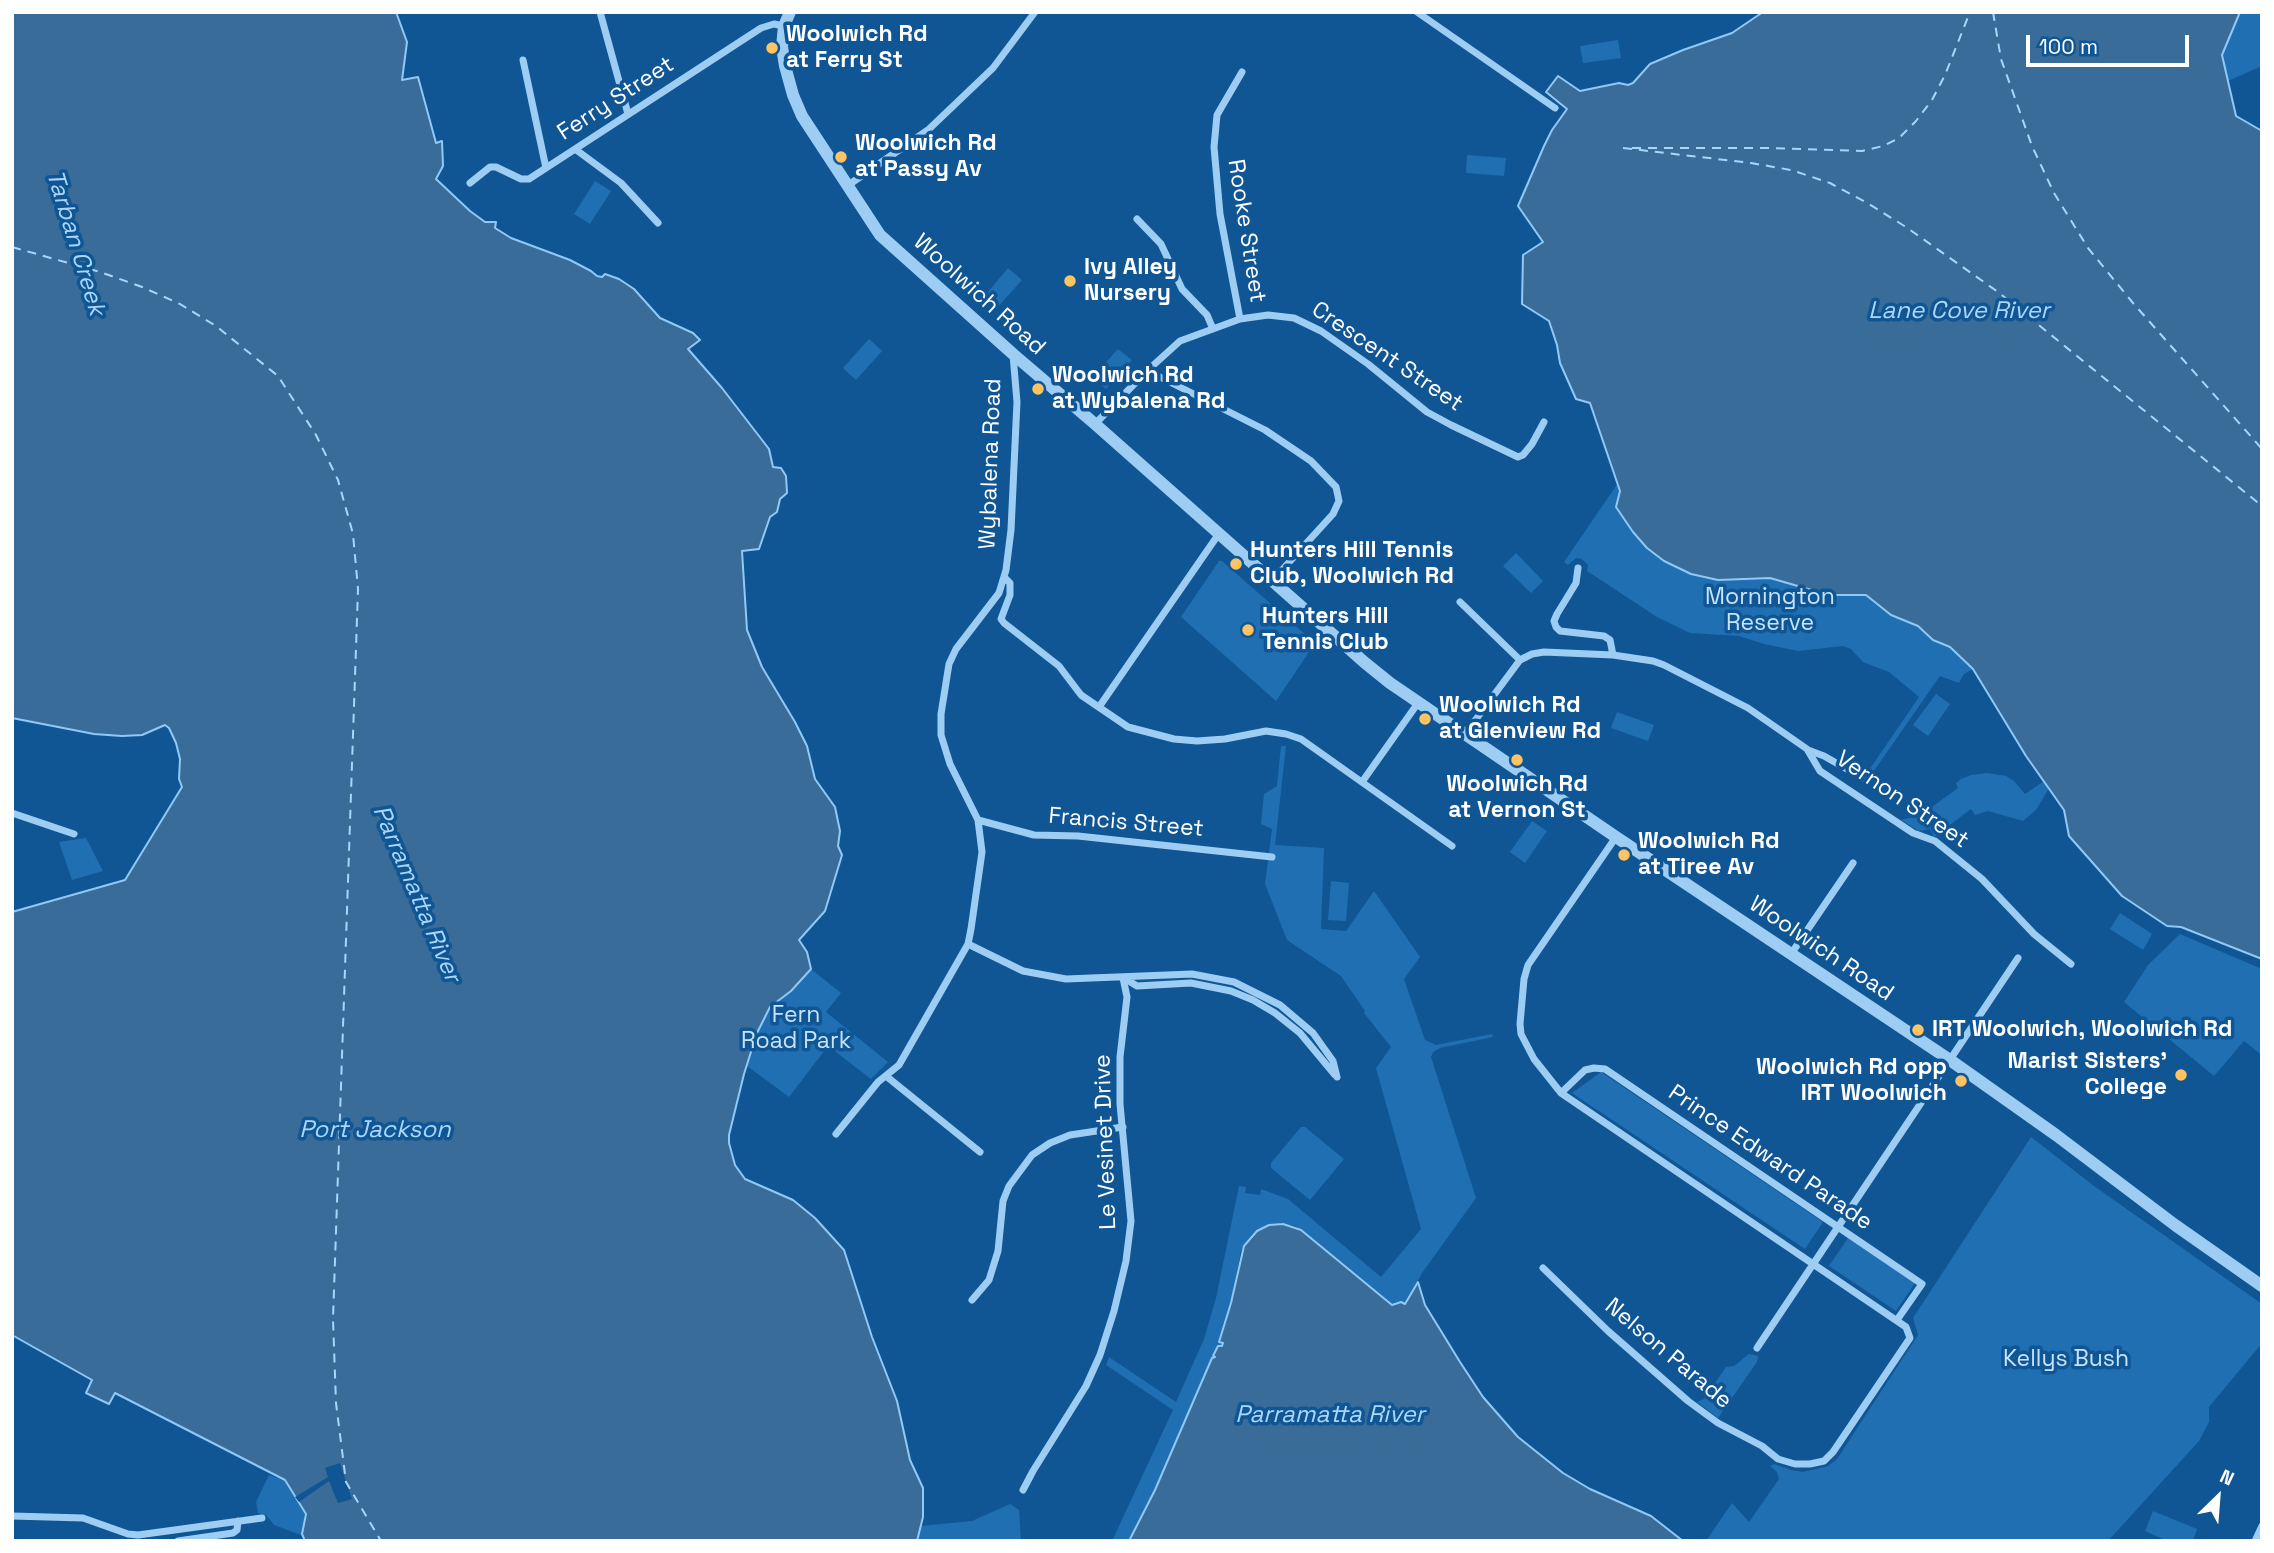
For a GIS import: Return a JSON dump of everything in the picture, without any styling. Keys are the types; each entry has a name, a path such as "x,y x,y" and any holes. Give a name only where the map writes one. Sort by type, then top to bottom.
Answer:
{"street":[{"path":"600,12 628,114"},
{"name":"Woolwich Road","path":"790,12 784,26 783,59 793,94 802,116 880,234 1364,662 1418,703 1950,1060 2062,1139 2175,1226 2262,1286"},
{"path":"847,186 928,130 993,68 1035,12"},
{"path":"1417,12 1555,108"},
{"name":"Ferry Street","path":"470,183 490,167 526,180 761,28 774,24 784,26"},
{"path":"523,60 547,168"},
{"name":"Rooke Street","path":"1240,319 1220,214 1214,147 1217,115 1242,72"},
{"path":"575,149 621,183 658,223"},
{"path":"1137,219 1161,244 1182,289 1207,314 1213,329"},
{"name":"Crescent Street","path":"1095,424 1180,341 1240,319 1268,315 1294,318 1321,331 1368,364 1427,412 1518,457 1523,456 1532,444 1544,422"},
{"name":"Wybalena Road","path":"836,1134 878,1082 899,1065 968,944 982,852 978,820 950,764 941,735 940,714 949,664 956,649 999,593 1004,577 1012,530 1017,402 1013,354"},
{"path":"1148,370 1265,430 1311,461 1336,487 1339,501 1332,514 1272,582"},
{"path":"1099,707 1218,535"},
{"path":"1578,568 1576,583 1554,621 1556,627 1560,631 1604,636 1610,640 1613,655"},
{"path":"1004,577 1010,583 1010,595 1001,619 1003,623 1059,666 1081,695 1128,727 1174,739 1196,741 1225,739 1266,731 1301,739 1452,846"},
{"path":"1461,602 1520,660 1465,734"},
{"name":"Vernon Street","path":"1520,660 1544,652 1613,655 1653,661 1748,708 1807,749 1866,780"},
{"path":"1362,782 1418,703"},
{"name":"Vernon Street","path":"1807,749 1821,771 1913,833 1935,841 1982,879 2034,934 2071,964"},
{"path":"12,813 74,834"},
{"name":"Francis Street","path":"978,820 1034,835 1078,836 1272,857"},
{"path":"1616,837 1528,965 1520,1024 1521,1034 1534,1059 1561,1093 1897,1320"},
{"path":"1791,954 1853,863"},
{"path":"968,944 1023,971 1066,979 1192,974 1234,982 1280,1005 1312,1033 1333,1062 1337,1077 1300,1033 1253,1000 1231,991 1191,983 1136,986 1123,978"},
{"path":"1757,1348 2018,958"},
{"name":"Le Vesinet Drive","path":"1023,1490 1086,1386 1100,1355 1126,1261 1131,1220 1120,1104 1120,1057 1127,997 1123,978"},
{"name":"Prince Edward Parade","path":"1561,1093 1585,1070 1605,1069 1922,1284 1897,1320"},
{"path":"886,1076 980,1152"},
{"path":"972,1300 989,1280 998,1251 1003,1201 1009,1186 1032,1155 1050,1143 1070,1135 1123,1128"},
{"name":"Nelson Parade","path":"1543,1268 1608,1331 1688,1401 1717,1423 1762,1446 1778,1459 1795,1464 1824,1461 1833,1452 1909,1338 1906,1327 1897,1320"},
{"path":"12,1516 83,1518 138,1535 262,1518"},
{"path":"178,1541 233,1533 237,1530 238,1521"},
{"path":"2255,1541 2262,1526"},
{"path":"128,1541 138,1535"}],"green space":[{"path":"2240,12 2262,12 2262,66 2228,81 2222,55"},
{"path":"1618,40 1621,58 1583,63 1580,46"},
{"path":"1467,155 1506,158 1504,176 1466,173"},
{"path":"595,181 611,191 590,224 574,214"},
{"path":"1008,268 1022,280 996,309 983,298"},
{"path":"869,339 882,351 856,380 843,368"},
{"path":"1118,349 1132,360 1106,389 1093,377"},
{"name":"Mornington Reserve","path":"1618,483 1621,491 1620,513 1647,548 1726,580 1770,578 1829,595 1866,595 1891,615 1918,626 1933,640 1950,647 1973,669 1964,674 1959,683 1940,676 1871,775 1867,773 1919,697 1889,672 1863,662 1851,649 1843,646 1798,651 1739,636 1690,633 1657,617 1587,571 1588,565 1582,559 1576,558 1568,565 1564,562"},
{"path":"1516,553 1543,581 1531,593 1503,566"},
{"name":"Hunters Hill Tennis Club","path":"1219,561 1315,643 1276,701 1181,617"},
{"path":"1936,694 1950,704 1928,736 1913,725"},
{"path":"1617,712 1654,725 1648,741 1611,728"},
{"path":"1281,746 1286,746 1275,845 1324,848 1321,929 1346,931 1374,891 1420,957 1404,979 1425,1040 1436,1045 1492,1034 1493,1037 1440,1048 1433,1052 1431,1057 1476,1198 1422,1273 1405,1305 1401,1302 1392,1305 1295,1226 1269,1225 1252,1235 1241,1251 1231,1303 1219,1342 1223,1343 1222,1346 1218,1346 1215,1357 1212,1358 1155,1490 1129,1541 1112,1541 1173,1410 1106,1365 1109,1357 1176,1402 1204,1339 1216,1298 1239,1186 1246,1187 1245,1193 1260,1195 1261,1189 1288,1199 1381,1277 1421,1229 1376,1068 1391,1047 1364,1013 1341,976 1287,940 1265,884 1272,829 1261,824 1264,794 1277,786"},
{"path":"1987,773 2006,776 2025,794 2044,781 2049,788 2036,810 2023,821 1988,811 1975,815 1971,809 1934,837 1930,829 1919,831 1901,820 1921,815 1958,788 1956,783 1961,779"},
{"path":"1532,821 1547,831 1525,863 1510,852"},
{"path":"86,838 103,871 72,880 59,842"},
{"path":"1331,881 1349,883 1346,921 1328,920"},
{"path":"2120,913 2152,934 2143,950 2110,929"},
{"path":"2180,934 2262,969 2262,1055 2244,1041 2214,1076 2124,1002 2148,965"},
{"name":"Fern Road Park","path":"811,969 841,993 826,1012 888,1062 871,1079 828,1046 789,1097 747,1066 757,1033 770,1006 791,991"},
{"path":"1601,1072 1823,1222 1805,1249 1572,1093"},
{"path":"1301,1127 1305,1127 1344,1159 1310,1200 1271,1168 1271,1163"},
{"name":"Kellys Bush","path":"2031,1137 2094,1186 2262,1304 2262,1343 2209,1407 2209,1422 2199,1441 2108,1541 1706,1541 1732,1503 1749,1522 1779,1479 1777,1472 1770,1466 1774,1464 1803,1472 1828,1466 1837,1459 1918,1335 1913,1318"},
{"path":"1848,1238 1915,1283 1896,1311 1829,1266"},
{"path":"1749,1354 1758,1356 1757,1362 1718,1418 1697,1402 1704,1399 1726,1367 1734,1366"},
{"path":"269,1475 285,1481 305,1514 301,1535 274,1525 266,1515 258,1513 256,1502"},
{"path":"1010,1504 1019,1510 1021,1541 917,1541 921,1526 972,1521"},
{"path":"2153,1511 2197,1529 2193,1541 2167,1541 2145,1531"}],"water":[{"name":"Port Jackson","path":"12,12 396,12 407,42 402,80 418,77 436,143 442,141 443,166 436,179 470,211 485,222 496,222 495,228 511,238 570,260 597,276 602,277 605,274 619,279 634,289 660,318 693,333 700,340 688,349 769,449 773,467 781,468 786,476 787,493 780,499 777,512 770,517 759,549 742,551 747,630 762,667 807,746 815,779 835,807 840,831 838,846 842,855 825,911 799,940 807,952 811,969 791,991 770,1007 757,1033 744,1074 729,1143 735,1165 745,1179 793,1200 815,1218 844,1250 872,1337 897,1401 910,1460 923,1488 923,1517 917,1541 305,1541 302,1534 306,1514 285,1480 115,1393 109,1404 86,1393 92,1380 12,1335 12,912 125,880 182,787 176,743 165,725 142,735 122,736 94,734 12,718"},
{"name":"Lane Cove River","path":"1763,12 2240,12 2222,55 2236,116 2262,131 2262,959 2181,927 2167,926 2122,896 2069,836 2064,810 2026,756 1973,669 1950,647 1933,640 1918,626 1891,615 1866,595 1829,595 1770,578 1718,580 1691,574 1664,561 1647,548 1616,507 1620,491 1590,403 1576,399 1560,363 1549,321 1522,304 1523,255 1543,242 1518,206 1552,130 1567,109 1546,92 1558,76 1580,91 1619,83 1628,85 1650,64 1732,33"},
{"name":"Parramatta River","path":"1283,1224 1301,1230 1392,1305 1401,1302 1405,1304 1418,1282 1425,1305 1460,1362 1483,1397 1518,1437 1563,1473 1590,1489 1651,1516 1683,1541 1129,1541 1155,1490 1212,1358 1215,1357 1213,1356 1218,1346 1222,1346 1223,1343 1219,1342 1244,1246 1257,1231 1269,1225"}],"pier":[{"path":"340,1463 352,1499 338,1503 329,1481 299,1502 295,1497 328,1477 325,1468"}],"ferry route":[{"path":"1632,148 1862,151 1883,146 1899,138 1932,100 1970,12"},
{"path":"1993,12 2001,59 2032,146 2054,193 2088,248 2262,449"},
{"path":"1623,148 1791,170 1830,183 1869,204 1998,292 2262,506"},
{"path":"12,247 142,287 180,304 216,326 278,376 316,435 338,480 353,534 358,589 333,1319 336,1403 346,1482 381,1541"}],"place":[{"name":"Woolwich Rd at Ferry St","path":"772,48"},
{"name":"Woolwich Rd at Passy Av","path":"841,157"},
{"name":"Ivy Alley Nursery","path":"1070,281"},
{"name":"Woolwich Rd at Wybalena Rd","path":"1038,389"},
{"name":"Hunters Hill Tennis Club, Woolwich Rd","path":"1236,564"},
{"name":"Hunters Hill Tennis Club","path":"1248,630"},
{"name":"Woolwich Rd at Glenview Rd","path":"1425,719"},
{"name":"Woolwich Rd at Vernon St","path":"1517,760"},
{"name":"Woolwich Rd at Tiree Av","path":"1624,855"},
{"name":"IRT Woolwich, Woolwich Rd","path":"1918,1030"},
{"name":"Marist Sisters' College","path":"2181,1075"},
{"name":"Woolwich Rd opp IRT Woolwich","path":"1961,1081"}],"water label":[{"name":"Tarban Creek","path":"75,243"}]}
